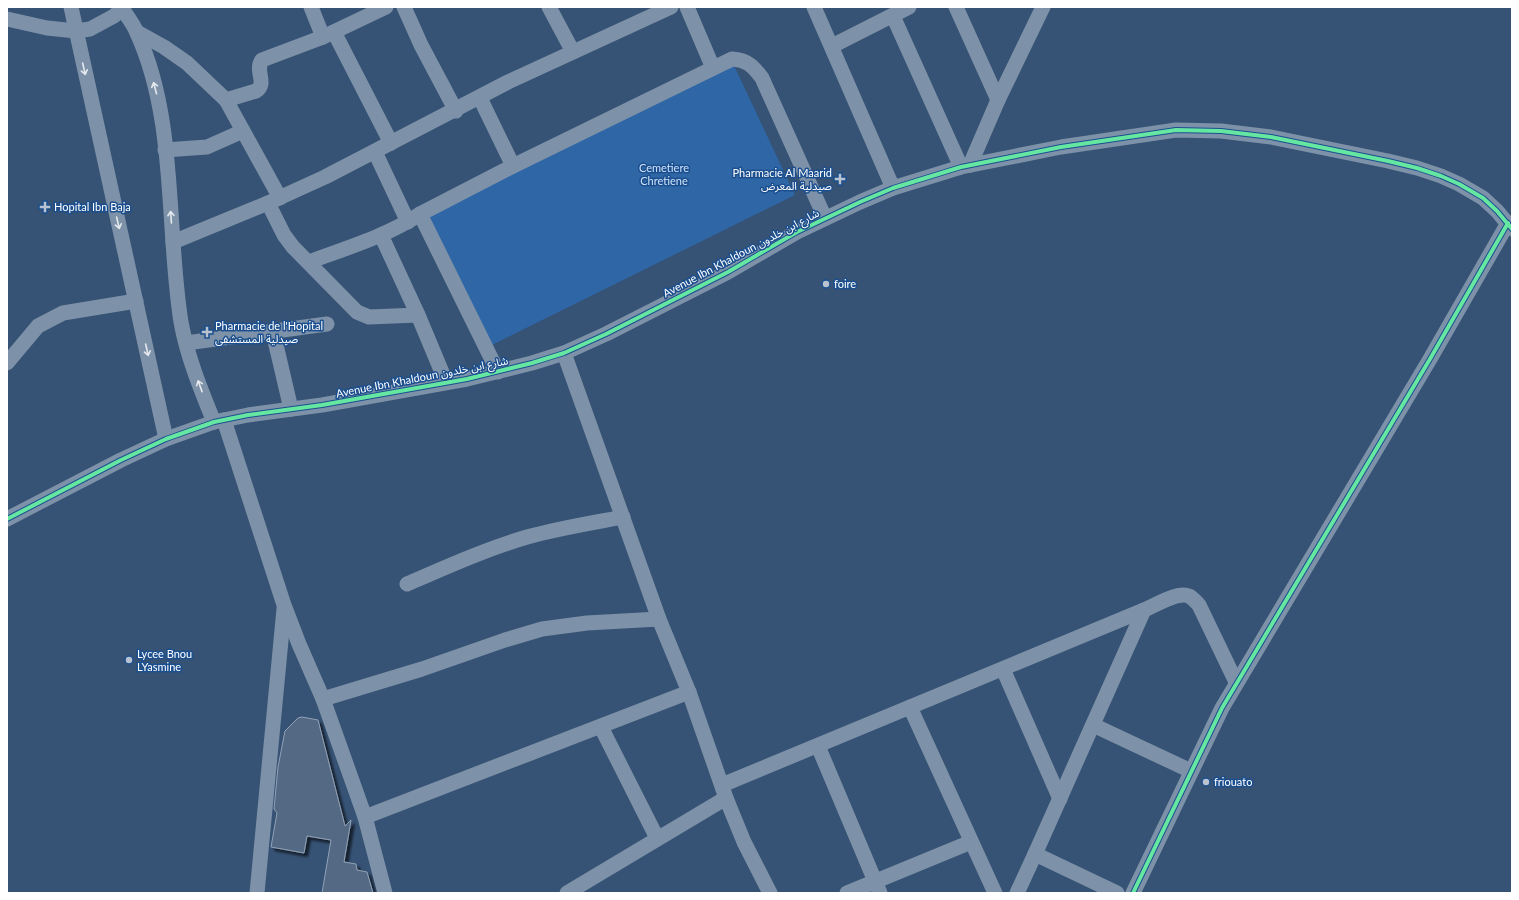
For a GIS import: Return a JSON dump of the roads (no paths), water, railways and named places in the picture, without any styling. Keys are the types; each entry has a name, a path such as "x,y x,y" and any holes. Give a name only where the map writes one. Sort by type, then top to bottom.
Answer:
{"street":[{"path":"71,7 166,439"},
{"path":"311,7 329,34 390,143"},
{"path":"226,100 256,91 260,88 262,85 258,68 262,60 329,34 386,7"},
{"path":"404,7 421,45 456,111"},
{"path":"549,7 573,52"},
{"path":"173,242 274,201 325,177 456,111 508,82 672,7"},
{"path":"687,7 714,68"},
{"path":"814,7 893,188"},
{"path":"832,46 908,7"},
{"path":"956,7 998,100"},
{"path":"966,166 1043,7"},
{"path":"7,20 47,28 76,31 90,30 102,24 124,8 137,32 148,62 159,102 181,321 186,343 200,386 219,421 284,605 323,699 365,816 385,893"},
{"path":"893,16 966,166"},
{"path":"137,32 164,47 187,63 226,100 243,132 274,201 288,241 300,255 309,262 361,315 377,318 418,315"},
{"path":"309,262 381,235 513,166 732,59 748,62 755,68 762,78 825,218"},
{"path":"480,98 513,166"},
{"name":"Avenue Ibn Khaldoun شارع ابن خلدون","path":"7,519 121,460 166,439 219,421 322,405 467,379 532,363 564,353 606,334 728,272 797,232 893,188 966,166 1061,147 1152,133 1199,130 1234,132 1287,140 1388,161 1429,172 1459,184 1483,198 1510,226"},
{"path":"165,150 207,147 243,132"},
{"path":"375,152 408,222"},
{"path":"420,214 498,372"},
{"path":"1132,893 1236,682 1510,226"},
{"path":"381,235 418,315 446,382"},
{"path":"7,363 38,326 63,313 136,301"},
{"path":"186,343 326,324"},
{"path":"273,332 291,409"},
{"path":"564,353 659,618 689,692 724,791 744,842 770,893"},
{"path":"407,584 470,557 526,537 557,529 623,517"},
{"path":"566,893 657,838 724,791 818,746 1176,596 1189,596 1199,605 1236,682"},
{"path":"257,893 284,605"},
{"path":"1016,893 1060,799 1144,610"},
{"path":"323,699 422,669 505,640 542,629 587,623 659,618"},
{"path":"1003,669 1060,799"},
{"path":"365,816 601,727 689,692"},
{"path":"910,707 994,893"},
{"path":"1093,725 1191,771"},
{"path":"601,727 657,838"},
{"path":"818,746 878,887"},
{"path":"847,893 878,887 971,842"},
{"path":"1035,854 1116,893"}],"place":[{"name":"Pharmacie Al Maarid صيدلية المعرض","path":"840,179"},
{"name":"Hopital Ibn Baja","path":"45,207"},
{"name":"foire","path":"826,284"},
{"name":"Pharmacie de l'Hopital صيدلية المستشفى","path":"207,332"},
{"name":"Lycee Bnou LYasmine","path":"129,660"},
{"name":"friouato","path":"1206,782"}],"park label":[{"name":"Cemetiere Chretiene","path":"664,174"}]}
